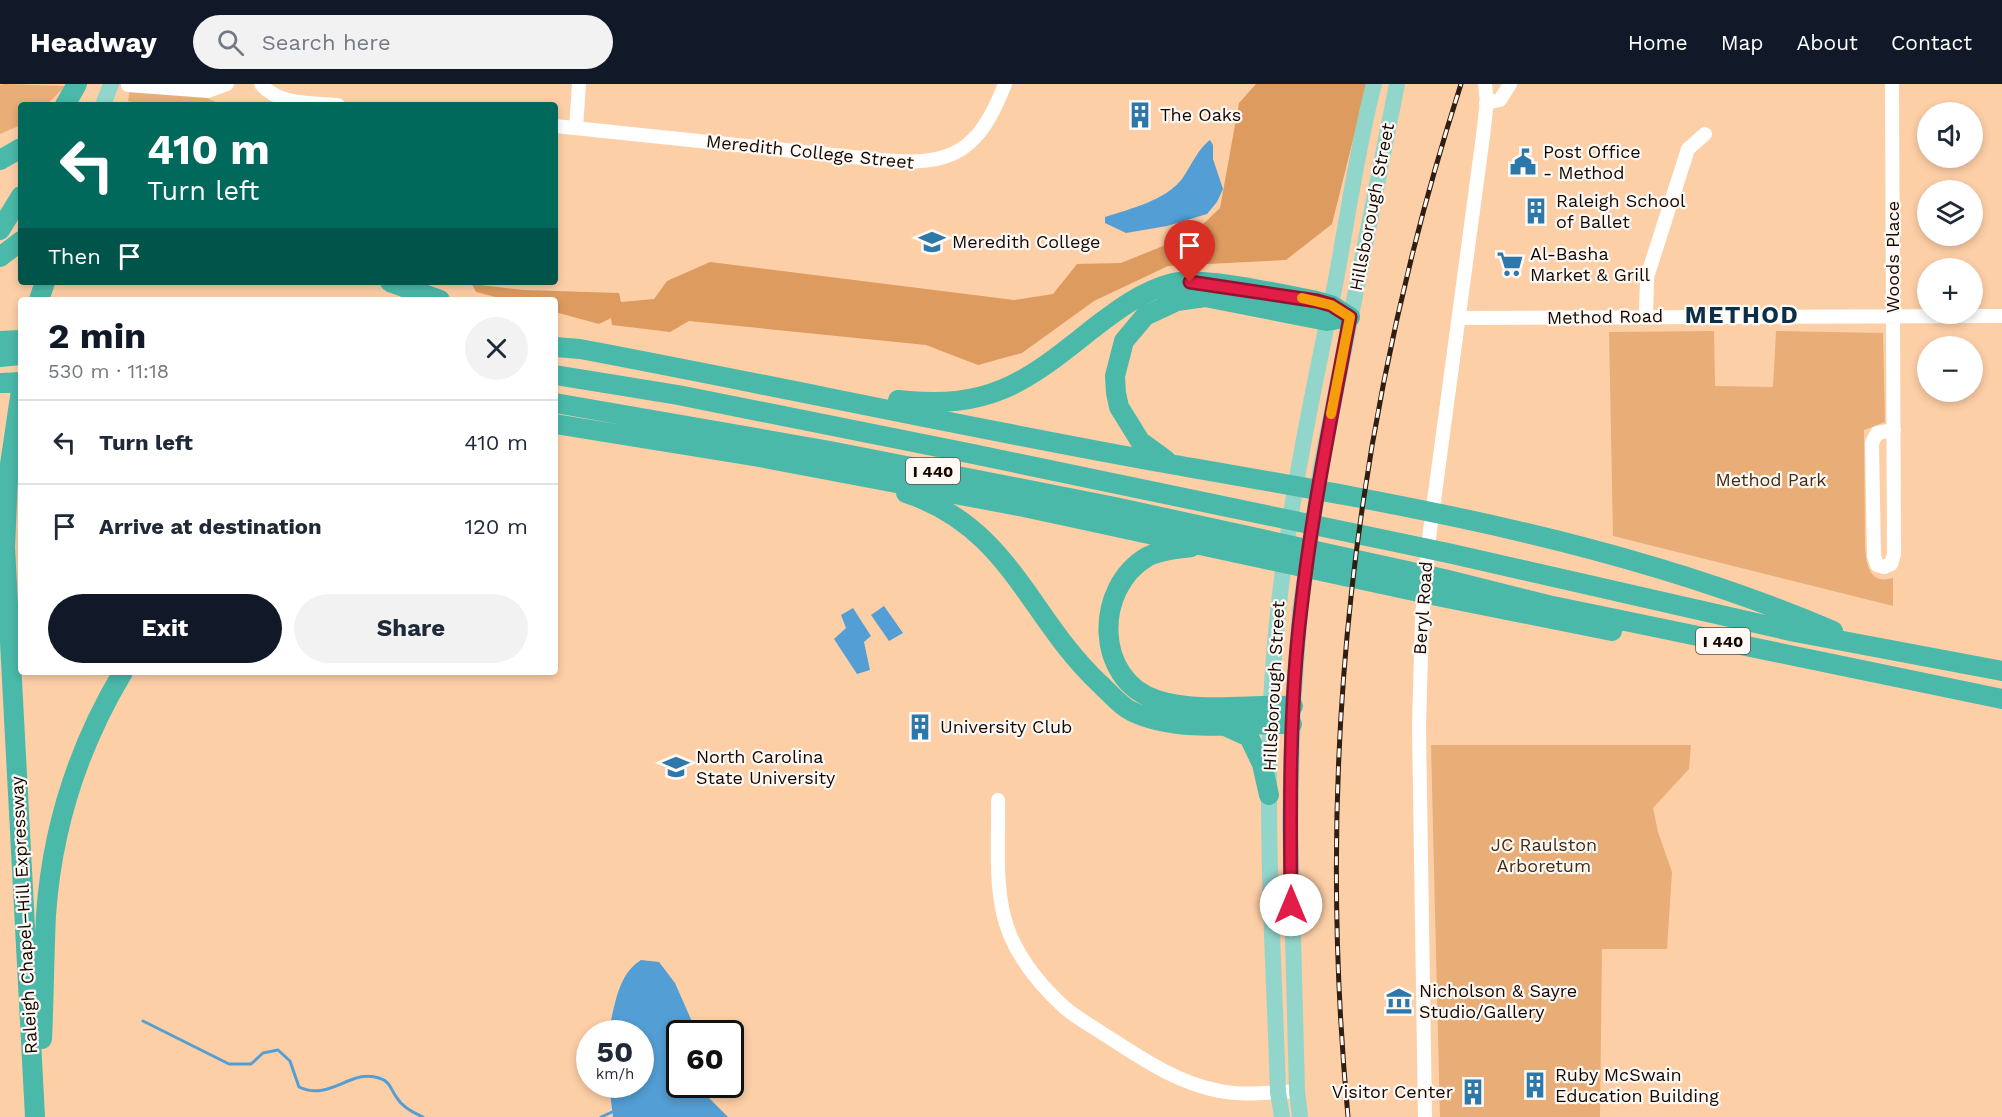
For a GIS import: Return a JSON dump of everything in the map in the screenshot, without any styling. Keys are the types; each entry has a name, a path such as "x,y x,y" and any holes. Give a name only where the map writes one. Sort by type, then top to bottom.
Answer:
{"highway":[{"path":"67,102 76,84"},
{"path":"79,102 87,84"},
{"path":"0,160 18,150"},
{"path":"3,226 18,201"},
{"path":"0,257 18,244"},
{"path":"771,384 934,404 991,393 1024,381 1055,360 1116,311 1148,291 1176,282 1205,282 1350,317"},
{"path":"398,285 432,297"},
{"path":"1170,464 1140,441 1117,400 1115,376 1124,341 1145,316 1177,301 1205,297 1329,313"},
{"path":"0,341 18,340"},
{"path":"558,341 580,349"},
{"path":"558,347 580,349 771,384 863,406 1249,477 1461,519 1612,553 1790,613 1870,647"},
{"path":"0,357 18,355"},
{"name":"I 440","path":"558,376 740,407 1448,553 1750,622 2002,671"},
{"path":"0,383 18,382"},
{"path":"0,403 18,401"},
{"name":"I 440","path":"558,404 830,451 1443,588 1548,605 2002,699"},
{"name":"Raleigh Chapel–Hill Expressway","path":"18,405 8,478 5,548 36,1117"},
{"path":"14,424 15,481 18,495"},
{"path":"558,425 841,472 1209,545"},
{"path":"841,472 923,499 980,534 1015,575 1085,670 1129,711 1163,721 1227,726 1271,714"},
{"path":"1252,545 1209,545 1167,551 1147,557 1121,580 1107,617 1107,638 1114,660 1134,687 1156,700 1190,706 1293,715"},
{"path":"0,613 17,784"},
{"path":"0,631 18,637"},
{"path":"36,1117 46,914 54,853 75,771 96,721 121,675"},
{"path":"1227,726 1249,737 1262,764 1269,795"}],"main road":[{"path":"104,102 111,84"},
{"name":"Hillsborough Street","path":"1282,1117 1278,1092 1270,917 1271,714 1287,537 1374,84"},
{"name":"Hillsborough Street","path":"1300,1117 1297,1091 1291,893 1293,715 1300,611 1314,506 1397,84"}],"street":[{"path":"128,85 208,91 227,84"},
{"path":"261,84 274,95 306,102"},
{"path":"576,128 579,84"},
{"name":"Meredith College Street","path":"558,126 871,159 926,162 951,155 969,144 990,119 1005,84"},
{"name":"Beryl Road","path":"1425,1117 1419,660 1429,538 1486,103 1485,84"},
{"path":"1486,103 1500,100 1510,84"},
{"name":"Woods Place","path":"1892,84 1894,430 1894,554 1891,564 1884,567 1877,565 1874,556 1872,443 1877,433 1894,430"},
{"path":"1646,316 1647,278 1688,149 1705,134"},
{"name":"Method Road","path":"1459,318 2002,316"},
{"path":"998,800 1003,909 1010,934 1027,967 1066,1010 1152,1065 1179,1078 1220,1091 1297,1091"}],"green space":[{"path":"0,85 66,86 49,102 18,102 18,126 0,134"},
{"path":"130,89 205,97 216,102 134,102 128,101"},
{"name":"Method Park","path":"1714,331 1715,386 1773,387 1776,331 1883,333 1885,422 1864,430 1865,546 1866,560 1874,576 1885,579 1893,578 1893,606 1613,536 1609,332"},
{"name":"JC Raulston Arboretum","path":"1431,745 1691,745 1689,769 1653,808 1658,832 1672,872 1667,949 1602,949 1600,1117 1440,1117"}],"shaded area":[{"path":"1256,84 1367,84 1332,224 1286,260 1168,266 1094,301 1022,353 978,365 926,345 689,321 670,332 612,325 611,318 599,324 558,313 558,297 495,297 476,292 472,285 524,290 619,293 621,302 654,299 667,281 710,262 1014,300 1053,294 1077,264 1121,263 1168,244 1200,227 1220,208 1239,103"}],"water":[{"path":"1210,140 1213,145 1213,159 1223,189 1217,202 1207,214 1167,226 1126,233 1105,223 1105,217 1147,203 1167,193 1182,179 1202,148"},
{"path":"884,606 903,633 889,641 871,615"},
{"path":"853,608 871,636 864,642 870,670 857,674 834,639 846,628 841,615"},
{"path":"641,960 659,962 675,983 691,1020 666,1020 666,1098 709,1098 728,1117 613,1117 611,1098 654,1098 654,1020 611,1020 618,992 633,966"}],"waterway":[{"path":"143,1021 229,1064 251,1064 263,1053 278,1050 290,1061 299,1087 310,1091 321,1091 359,1077 369,1076 383,1079 402,1104 423,1117"},
{"path":"601,1117 612,1112"}],"railway":[{"path":"1348,1117 1339,985 1336,854 1341,724 1351,594 1369,466 1393,339 1423,211 1461,84"}],"slow traffic":[{"path":"1302,298 1331,305 1350,317 1331,414"}],"place":[{"name":"The Oaks","path":"1140,115"},
{"name":"Post Office - Method","path":"1523,162"},
{"name":"Raleigh School of Ballet","path":"1536,211"},
{"name":"Meredith College","path":"932,242"},
{"name":"Al-Basha Market & Grill","path":"1510,264"},
{"name":"University Club","path":"920,727"},
{"name":"North Carolina State University","path":"676,767"},
{"name":"Nicholson & Sayre Studio/Gallery","path":"1399,1001"},
{"name":"Ruby McSwain Education Building","path":"1535,1085"},
{"name":"Visitor Center","path":"1473,1092"}],"district":[{"name":"METHOD","path":"1742,315"}],"route":[{"path":"1190,282 1205,282 1317,301 1331,305 1350,317 1314,506 1300,611 1293,706 1290,822 1291,905"}]}
